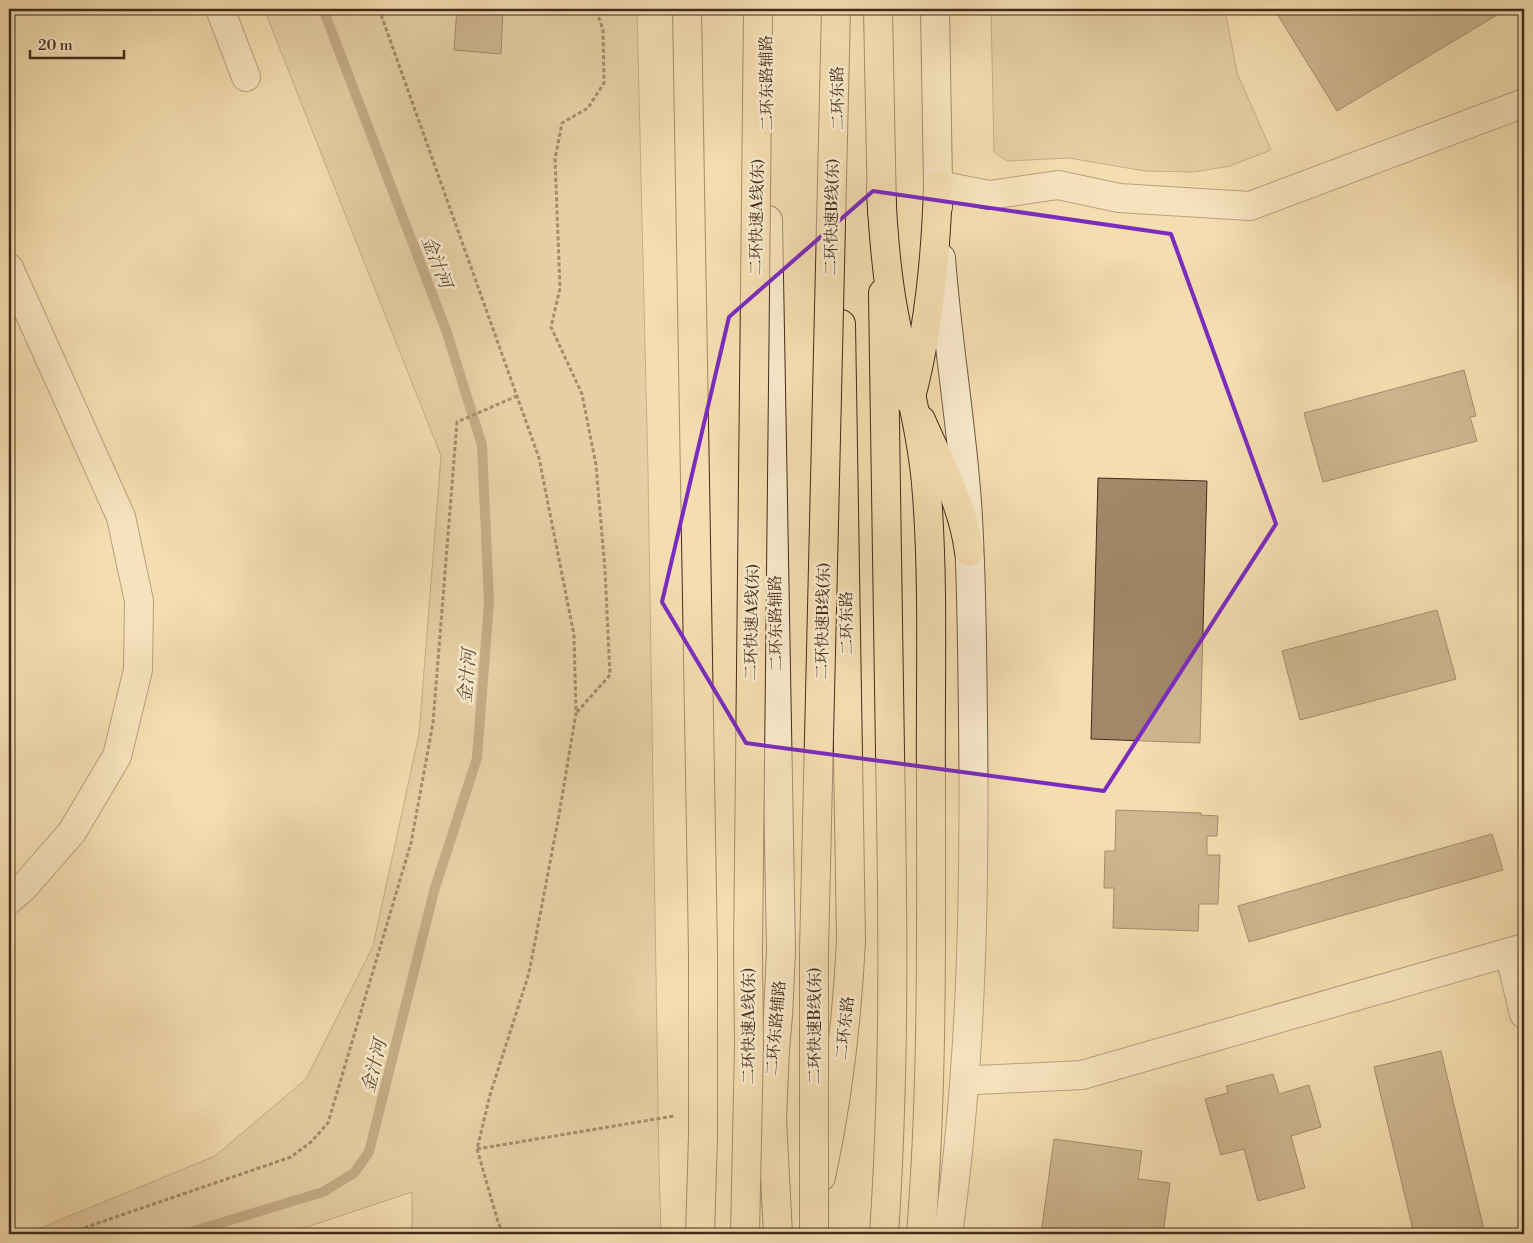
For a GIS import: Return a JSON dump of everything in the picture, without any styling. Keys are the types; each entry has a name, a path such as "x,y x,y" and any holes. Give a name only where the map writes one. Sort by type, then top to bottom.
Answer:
{"main road":[{"path":"688,9 704,1026 700,1234"},
{"name":"二环快速A线(东)","path":"745,1234 749,1045 748,922 758,9"},
{"name":"二环东路","path":"808,1234 823,1165 839,1073 849,983 850,941 836,9"},
{"name":"二环快速B线(东)","path":"814,1234 814,951 836,9"},
{"path":"878,9 894,950 892,1066 884,1234"},
{"path":"887,545 892,485 930,302 936,247 938,185"},
{"path":"881,188 884,245 889,286 924,467 930,548 932,984 929,1090 921,1234"},
{"path":"911,396 956,497 963,517 969,552"},
{"path":"775,1049 772,1119 778,1234"}],"street":[{"path":"220,9 246,77"},
{"name":"二环东路辅路","path":"740,1234 763,1122 775,1049 781,951 765,9"},
{"path":"934,9 939,241 963,456 969,552 974,818 971,980 965,1078 960,1143 948,1234"},
{"path":"938,185 989,194 1058,185 1118,198 1250,206 1524,103"},
{"path":"9,268 121,517 139,601 138,670 117,756 72,832 24,887 9,900"},
{"path":"965,1078 978,1080 1082,1075 1516,950 1524,1014"}],"path":[{"path":"379,9 539,458 574,636 576,713 559,815 529,972 490,1096 477,1149 503,1234"},
{"path":"576,713 610,675 605,570 596,465 582,394 551,327 560,288 555,159 562,123 588,108 604,83 603,30 596,9"},
{"path":"66,1234 290,1157 311,1142 328,1123 411,843 433,723 457,422 517,396"},
{"path":"477,1149 682,1114"}],"highlighted area":[{"path":"873,191 1171,234 1276,524 1104,791 746,743 662,602 729,317"}],"shaded area":[{"path":"264,9 637,9 648,471 661,1234 412,1234 412,1192 286,1234 26,1234 215,1156 306,1079 373,946 419,734 441,456"},
{"path":"991,9 1225,9 1237,73 1271,150 1230,166 1194,172 1145,171 1069,158 1007,161 994,152"}],"building":[{"path":"457,9 503,9 501,54 454,50"},
{"path":"1274,9 1507,9 1337,111"},
{"path":"1464,370 1476,416 1470,417 1477,441 1323,482 1304,413"},
{"path":"1098,478 1207,481 1200,743 1091,739"},
{"path":"1437,610 1456,679 1300,720 1282,651"},
{"path":"1116,810 1201,813 1201,815 1218,816 1217,836 1207,836 1207,855 1220,855 1218,904 1199,904 1198,931 1113,928 1114,888 1104,888 1105,851 1115,851"},
{"path":"1492,834 1503,870 1249,942 1238,906"},
{"path":"1441,1051 1485,1234 1414,1234 1374,1067"},
{"path":"1273,1074 1279,1094 1309,1085 1321,1127 1291,1136 1305,1188 1258,1201 1244,1149 1221,1155 1205,1099 1228,1093 1226,1086"},
{"path":"1054,1139 1142,1151 1138,1179 1170,1183 1163,1234 1041,1234"}],"waterway":[{"name":"金汁河","path":"184,1234 323,1192 354,1173 369,1152 434,891 477,758 489,602 482,445 446,330 323,9"}]}
